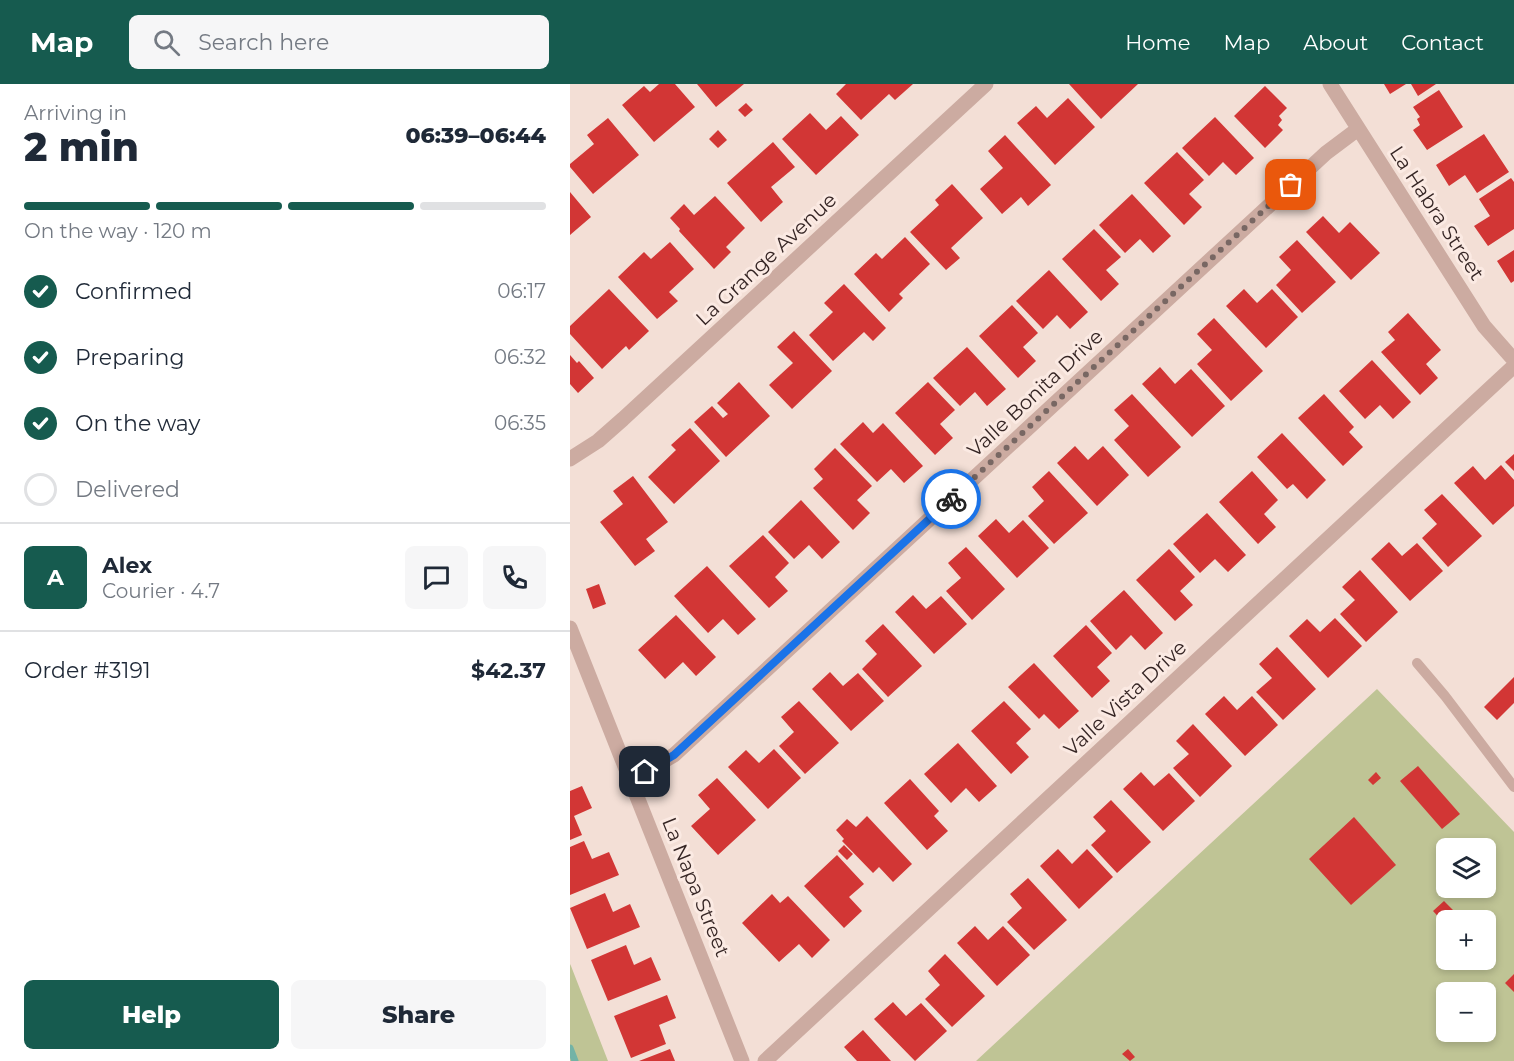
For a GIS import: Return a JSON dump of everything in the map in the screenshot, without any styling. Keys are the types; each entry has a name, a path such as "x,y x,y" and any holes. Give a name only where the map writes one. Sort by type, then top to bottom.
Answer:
{"street":[{"name":"La Grange Avenue","path":"570,459 598,441 623,420 986,84"},
{"name":"La Habra Street","path":"1330,84 1484,326 1514,360"},
{"name":"Valle Bonita Drive","path":"631,780 674,755 1326,153 1358,129"},
{"name":"Valle Vista Drive","path":"765,1061 1514,366"},
{"name":"La Napa Street","path":"570,628 742,1061"}],"lane":[{"path":"1417,663 1514,787"}],"green space":[{"path":"1377,689 1514,832 1514,1061 976,1061"},
{"path":"570,964 571,966 608,1061 570,1061"}],"building":[{"path":"659,84 675,84 695,107 654,142 622,105 644,86 650,92"},
{"path":"697,84 744,84 716,107"},
{"path":"846,84 913,84 895,100 889,94 861,120 836,94"},
{"path":"1069,84 1138,84 1101,119"},
{"path":"1384,84 1406,84 1390,94"},
{"path":"1411,84 1436,84 1418,96"},
{"path":"1265,86 1287,108 1279,116 1282,120 1278,125 1283,130 1265,148 1234,116"},
{"path":"1439,90 1463,127 1427,150 1413,130 1420,125 1417,119 1420,117 1413,107"},
{"path":"1068,98 1095,127 1055,165 1017,123 1036,106 1047,118"},
{"path":"746,103 753,110 745,117 738,110"},
{"path":"810,113 826,130 841,116 859,135 816,175 782,139"},
{"path":"1215,117 1254,158 1236,175 1223,162 1209,176 1182,148"},
{"path":"608,118 639,155 593,194 570,167 570,164 594,144 587,135"},
{"path":"718,130 727,140 718,148 709,139"},
{"path":"1484,134 1509,172 1477,193 1465,175 1449,186 1436,165"},
{"path":"1005,135 1051,185 1028,206 1021,197 1002,214 980,189 1003,168 988,151"},
{"path":"773,142 795,167 771,187 783,202 761,222 727,183"},
{"path":"1177,152 1204,180 1189,194 1202,207 1184,225 1144,183"},
{"path":"1511,178 1514,182 1514,229 1488,246 1474,226 1490,216 1479,199"},
{"path":"952,184 983,218 951,248 960,258 946,270 910,232 939,205 935,200"},
{"path":"570,192 591,217 570,235"},
{"path":"1132,194 1171,236 1153,253 1140,239 1125,253 1099,225"},
{"path":"715,196 745,228 726,247 731,252 714,269 670,218 684,204 694,215"},
{"path":"1323,216 1339,233 1350,222 1380,253 1351,280 1306,232"},
{"path":"1094,229 1121,257 1106,270 1119,284 1101,301 1062,259"},
{"path":"905,237 930,264 899,294 903,298 889,312 854,274 876,253 882,259"},
{"path":"1297,240 1336,282 1302,313 1276,285 1291,270 1279,257"},
{"path":"670,242 694,269 669,292 678,301 657,319 618,277 644,252 651,259"},
{"path":"1514,250 1514,281 1511,283 1497,261"},
{"path":"1049,270 1088,312 1070,329 1057,315 1043,329 1016,301"},
{"path":"844,284 886,328 873,341 864,332 833,361 809,335 833,312 824,303"},
{"path":"609,289 649,331 629,350 626,346 602,369 570,334 570,326"},
{"path":"1244,289 1257,303 1272,289 1298,317 1266,348 1226,306"},
{"path":"1012,305 1038,333 1023,347 1036,361 1018,378 979,336"},
{"path":"1408,313 1441,350 1426,364 1438,378 1420,395 1381,352 1395,340 1388,332"},
{"path":"1214,318 1263,371 1231,401 1197,364 1212,350 1197,334"},
{"path":"794,331 832,371 792,409 769,385 793,363 777,347"},
{"path":"967,347 1006,389 987,406 975,392 960,406 933,378"},
{"path":"570,355 577,363 579,361 594,378 578,393 570,384"},
{"path":"1372,360 1411,402 1393,419 1380,405 1365,419 1339,391"},
{"path":"1160,367 1175,384 1191,369 1225,406 1192,437 1142,384"},
{"path":"739,382 770,416 726,457 694,422 712,406 723,418 728,414 717,403"},
{"path":"928,382 955,410 940,424 953,438 935,455 895,413"},
{"path":"1132,394 1181,447 1148,477 1114,440 1129,426 1114,410"},
{"path":"1324,394 1354,427 1349,432 1363,447 1343,466 1298,418"},
{"path":"863,422 873,433 883,423 923,466 904,483 891,469 877,482 840,444"},
{"path":"690,428 720,461 674,504 648,477 676,450 671,445"},
{"path":"1282,433 1326,480 1307,499 1293,484 1287,489 1257,457"},
{"path":"1075,446 1088,460 1103,446 1129,475 1097,506 1057,463"},
{"path":"835,448 872,486 857,500 870,513 853,530 813,488 823,479 814,469"},
{"path":"1514,454 1514,471 1505,462"},
{"path":"1501,465 1514,480 1514,506 1493,525 1454,483 1473,466 1485,480"},
{"path":"1049,471 1088,513 1054,544 1028,516 1044,501 1032,487"},
{"path":"1252,471 1278,500 1264,514 1276,527 1258,544 1219,502"},
{"path":"633,476 668,522 646,539 655,551 635,566 600,522 623,504 613,491"},
{"path":"1442,494 1482,536 1448,567 1422,538 1437,524 1424,510"},
{"path":"801,500 840,542 822,559 809,545 794,559 768,532"},
{"path":"1207,513 1246,555 1228,572 1215,559 1200,573 1173,544"},
{"path":"996,519 1009,533 1023,520 1049,548 1017,578 978,536"},
{"path":"763,535 789,563 775,577 788,591 769,608 729,566"},
{"path":"1389,542 1402,556 1417,543 1443,571 1410,601 1371,559"},
{"path":"966,547 1005,589 972,620 946,591 961,578 948,563"},
{"path":"1169,549 1195,577 1180,591 1193,605 1175,621 1136,580"},
{"path":"707,566 756,619 738,635 723,619 708,633 674,596"},
{"path":"1360,570 1398,612 1366,642 1340,614 1355,600 1342,587"},
{"path":"599,584 606,604 593,609 586,589"},
{"path":"1124,590 1163,633 1145,650 1131,635 1116,650 1090,621"},
{"path":"913,595 926,609 941,596 967,624 934,654 895,612"},
{"path":"676,615 716,657 696,676 683,662 665,679 638,650"},
{"path":"1335,618 1362,646 1328,678 1289,636 1307,619 1320,632"},
{"path":"883,624 922,666 888,697 862,669 877,654 865,641"},
{"path":"1086,625 1112,653 1097,667 1110,681 1092,698 1053,656"},
{"path":"1277,647 1316,689 1283,720 1256,692 1272,678 1259,664"},
{"path":"1034,663 1079,711 1059,729 1044,714 1039,719 1008,687"},
{"path":"830,672 843,686 858,673 884,701 851,731 812,689"},
{"path":"1514,677 1514,703 1497,720 1484,707"},
{"path":"1224,696 1237,710 1252,696 1278,725 1245,756 1205,714"},
{"path":"799,701 839,743 805,774 779,746 794,732 781,717"},
{"path":"1004,701 1031,729 1016,743 1029,757 1011,774 971,731"},
{"path":"1193,724 1232,766 1200,797 1173,768 1189,754 1176,741"},
{"path":"958,743 997,786 979,802 966,788 951,803 924,774"},
{"path":"774,749 801,778 768,809 728,767 746,750 759,763"},
{"path":"1418,766 1460,814 1442,829 1400,781"},
{"path":"1141,772 1154,786 1169,773 1195,801 1163,831 1123,789"},
{"path":"1376,772 1381,778 1373,785 1368,780"},
{"path":"717,778 756,820 718,855 691,826 710,809 698,795"},
{"path":"910,779 939,811 934,816 948,831 927,850 884,803"},
{"path":"582,786 592,808 574,816 582,835 570,840 570,791"},
{"path":"1111,800 1151,842 1117,873 1091,845 1106,831 1093,817"},
{"path":"867,816 912,864 893,882 879,867 873,873 842,841 844,839 836,830 847,819 856,827"},
{"path":"1354,817 1396,865 1351,905 1309,859"},
{"path":"584,841 592,859 609,852 619,875 570,895 570,847"},
{"path":"844,845 853,854 847,860 838,851"},
{"path":"1058,849 1072,864 1087,849 1113,877 1079,909 1040,866"},
{"path":"837,855 864,884 849,897 862,911 844,928 804,886"},
{"path":"1028,878 1067,920 1034,950 1007,922 1022,908 1010,894"},
{"path":"605,893 613,912 630,904 640,927 587,949 570,908"},
{"path":"772,894 780,903 788,896 830,940 812,958 799,944 779,962 742,923"},
{"path":"1444,901 1453,910 1436,910 1436,914 1433,911"},
{"path":"975,926 988,940 1003,926 1030,955 997,986 957,943"},
{"path":"626,945 634,965 651,957 661,980 608,1001 591,960"},
{"path":"945,954 985,996 952,1027 925,999 940,985 928,971"},
{"path":"1514,974 1514,992 1505,983"},
{"path":"667,995 676,1018 659,1025 666,1044 631,1058 614,1016"},
{"path":"893,1002 906,1016 921,1003 947,1031 915,1061 874,1019"},
{"path":"863,1030 891,1061 857,1061 844,1047"},
{"path":"670,1049 675,1061 639,1061"},
{"path":"1128,1049 1135,1057 1130,1061 1122,1054"}],"waterway":[{"path":"570,1048 575,1061"}],"way so far":[{"path":"951,499 1291,185"}],"route":[{"path":"645,772 674,755 951,499"}]}
